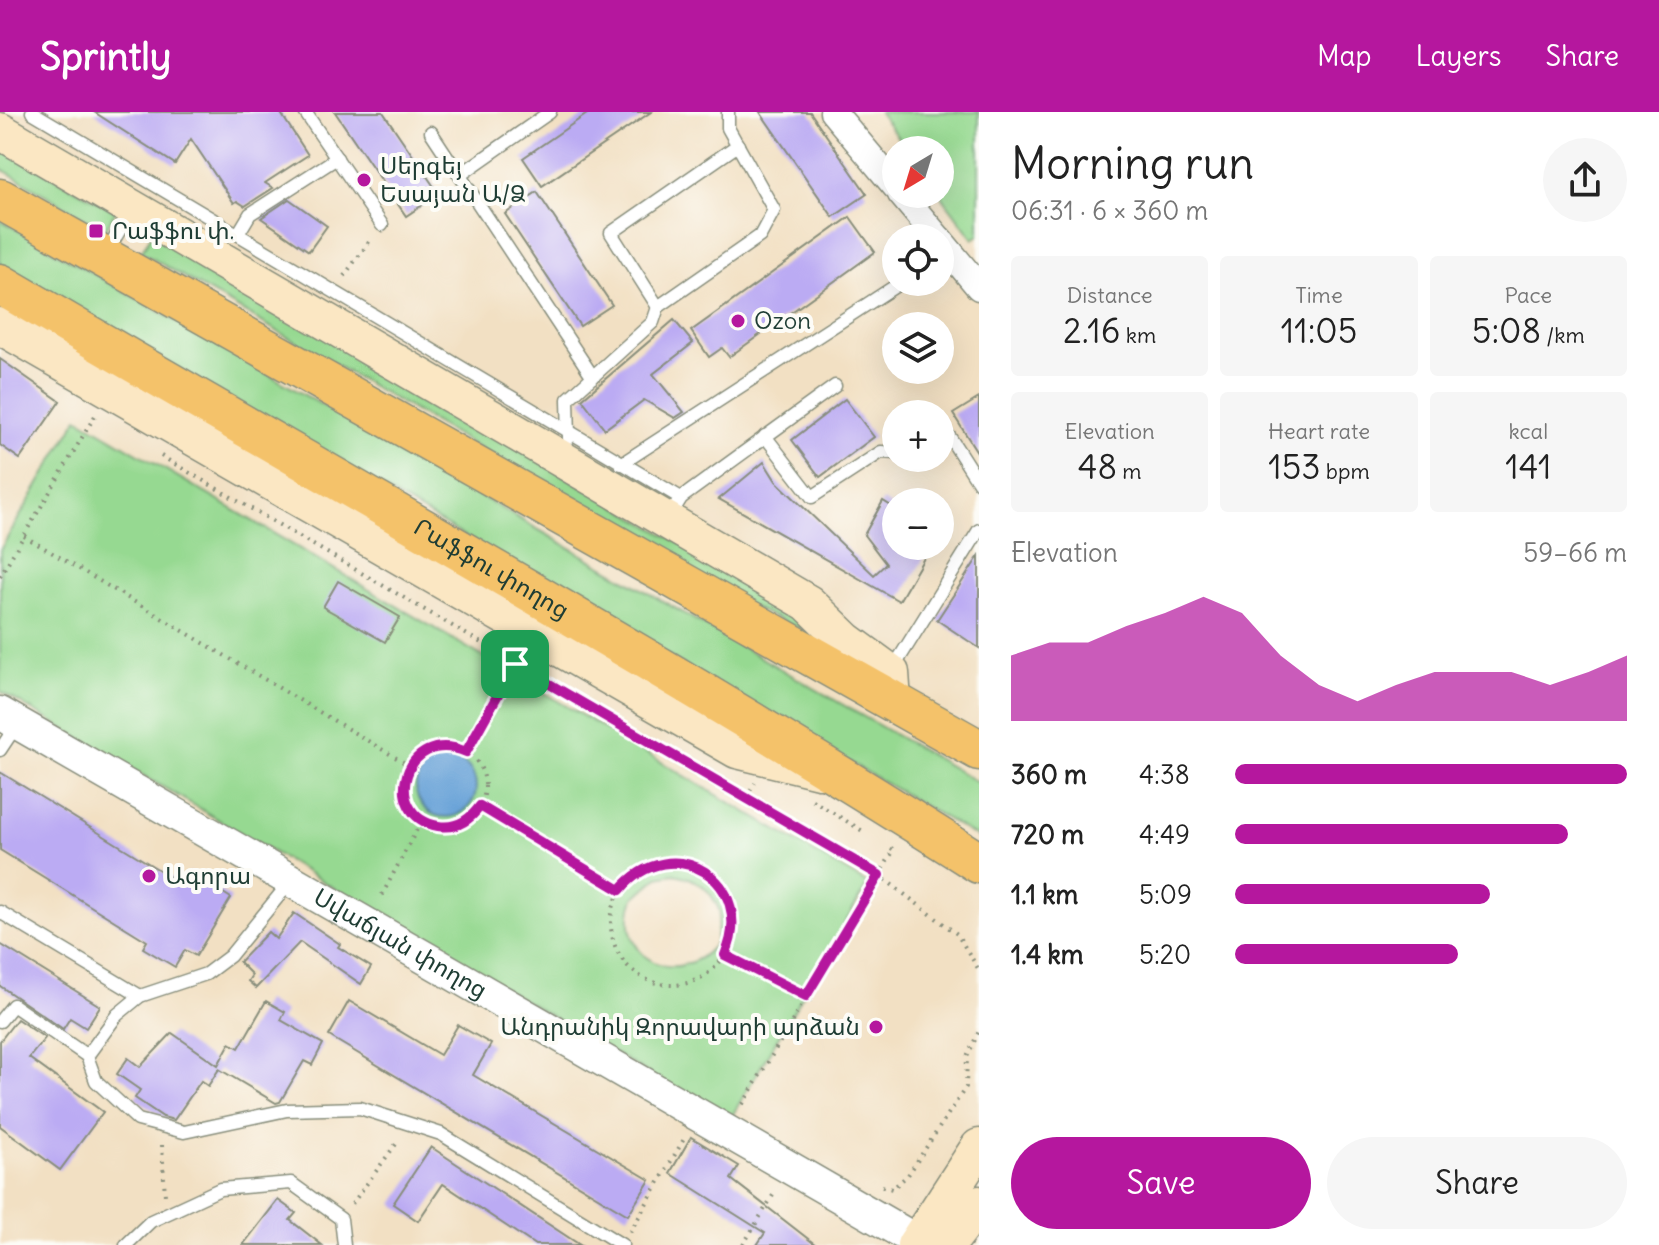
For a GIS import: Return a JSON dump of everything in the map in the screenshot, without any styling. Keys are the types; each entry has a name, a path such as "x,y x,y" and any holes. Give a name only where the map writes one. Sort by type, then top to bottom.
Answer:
{"main road":[{"path":"0,131 131,210 569,448 674,510 808,603 892,687"},
{"path":"0,199 892,687 979,750"},
{"name":"Րաֆֆու փողոց","path":"0,284 555,603 841,775 979,863"},
{"path":"0,326 107,413 737,750 841,775"},
{"path":"926,1244 979,1147"},
{"path":"926,1244 979,1204"}],"street":[{"path":"833,112 882,170"},
{"path":"913,208 926,224"},
{"path":"954,257 979,287"},
{"name":"Սվաճյան փողոց","path":"9,718 698,1115 734,1119 790,1168 926,1244"}],"lane":[{"path":"32,112 333,291 569,448 621,464 674,510 765,436 835,386"},
{"path":"305,112 382,225"},
{"path":"460,175 550,112"},
{"path":"569,448 568,399 653,322 658,307 760,236 774,210 728,128 728,112"},
{"path":"431,132 593,377"},
{"path":"658,307 611,233 738,145"},
{"path":"238,234 250,214 337,158"},
{"path":"103,258 131,210"},
{"path":"621,464 882,295"},
{"path":"765,436 812,497 882,452"},
{"path":"954,444 979,483"},
{"path":"892,687 979,530"},
{"path":"0,750 9,718"},
{"path":"87,1056 117,1015 140,996 206,974 230,956 290,882"},
{"path":"0,912 140,996"},
{"path":"0,1021 13,1005 87,1056 96,1081 138,1120 184,1132 287,1110 360,1108 441,1134 622,1244"},
{"path":"126,1245 151,1221 220,1189 291,1183 341,1219 344,1245"}],"path":[{"path":"333,291 382,225"},
{"path":"0,576 107,413"},
{"path":"161,456 879,875 957,934 979,970"},
{"path":"24,536 410,766"},
{"path":"466,752 515,664"},
{"path":"455,747 466,752 482,770 484,794 480,806 465,822 455,826 444,827 422,820 407,801 405,789 410,766 429,749 455,747"},
{"path":"746,797 762,770"},
{"path":"800,793 867,834"},
{"path":"480,806 620,890"},
{"path":"382,895 422,820"},
{"path":"734,1119 894,850 881,842"},
{"path":"669,862 698,867 711,875 729,898 734,927 725,955 702,978 687,983 655,983 640,976 627,966 612,937 610,921 620,890 641,870 655,864 669,862"},
{"path":"725,955 813,1001"},
{"path":"880,1186 892,1189 908,1175 966,1087 967,1057 979,1031"},
{"path":"734,1119 754,1114"},
{"path":"622,1244 698,1115"},
{"path":"341,1219 411,1124"},
{"path":"161,1126 166,1214"},
{"path":"743,1245 790,1168"}],"green space":[{"path":"879,112 979,112 979,235 973,239 950,208 954,208 954,136 897,136"},
{"path":"0,148 116,211 105,230 0,168"},
{"path":"0,220 979,783 979,838 0,264"},
{"path":"152,234 797,612 801,629 758,610 141,252"},
{"path":"78,418 868,884 729,1121 0,691 0,550","holes":["682,876 703,886 720,912 715,944 699,958 683,965 666,966 652,961 640,951 632,936 630,919 634,898 658,877"]}],"water":[{"path":"446,757 467,766 476,787 467,808 446,817 425,808 416,787 425,766"}],"building":[{"path":"94,112 280,112 308,155 265,183 273,188 245,206 237,201 234,203 191,139 175,164"},
{"path":"335,112 383,112 439,194 406,216"},
{"path":"590,112 651,112 542,186 523,158"},
{"path":"760,112 810,112 867,194 833,217"},
{"path":"537,192 612,305 580,326 505,214"},
{"path":"289,199 327,226 309,251 261,218"},
{"path":"850,217 875,252 729,357 722,348 709,357 691,331"},
{"path":"674,320 693,343 653,374 684,412 675,418 644,400 605,429 582,399"},
{"path":"0,359 60,401 20,459 0,445"},
{"path":"979,398 979,455 954,416"},
{"path":"845,399 874,437 820,477 792,440"},
{"path":"764,462 776,481 874,575 886,564 883,560 923,560 899,601 719,499"},
{"path":"882,503 882,559 864,535"},
{"path":"979,556 979,648 937,620"},
{"path":"338,581 400,617 385,642 323,607"},
{"path":"0,772 182,884 190,872 231,898 196,956 185,950 175,967 143,948 147,941 0,850"},
{"path":"294,913 340,944 338,947 371,967 361,984 300,942 256,988 248,981 252,975 239,962 268,932 276,939"},
{"path":"0,944 100,1006 86,1028 70,1018 63,1029 0,986"},
{"path":"266,1001 285,1012 281,1020 323,1044 312,1065 304,1061 280,1102 276,1103 219,1069 208,1086 201,1081 174,1120 163,1117 135,1098 140,1090 117,1074 128,1058 140,1067 172,1033 218,1065 230,1043 239,1048"},
{"path":"349,1001 440,1055 458,1025 491,1044 473,1075 650,1180 628,1215 329,1036"},
{"path":"17,1019 45,1038 29,1058 103,1112 60,1170 0,1126 0,1041"},
{"path":"691,1137 739,1166 731,1179 816,1245 757,1245 765,1233 670,1173"},
{"path":"431,1147 580,1245 535,1245 443,1184 418,1221 393,1204"},
{"path":"278,1200 296,1213 290,1220 322,1245 243,1245"}],"place":[{"name":"Սերգեյ Եսայան Ա/Ձ","path":"364,180"},
{"name":"Րաֆֆու փ.","path":"96,231"},
{"name":"Ozon","path":"738,321"},
{"name":"Ագորա","path":"149,876"},
{"name":"Անդրանիկ Զորավարի արձան","path":"876,1027"}],"route":[{"path":"515,664 879,875 806,996 725,955 734,927 729,898 711,875 698,867 684,863 655,864 641,870 620,890 480,806 465,822 444,827 422,820 413,812 405,789 405,777 410,766 429,749 455,747 466,752 515,664"}]}
